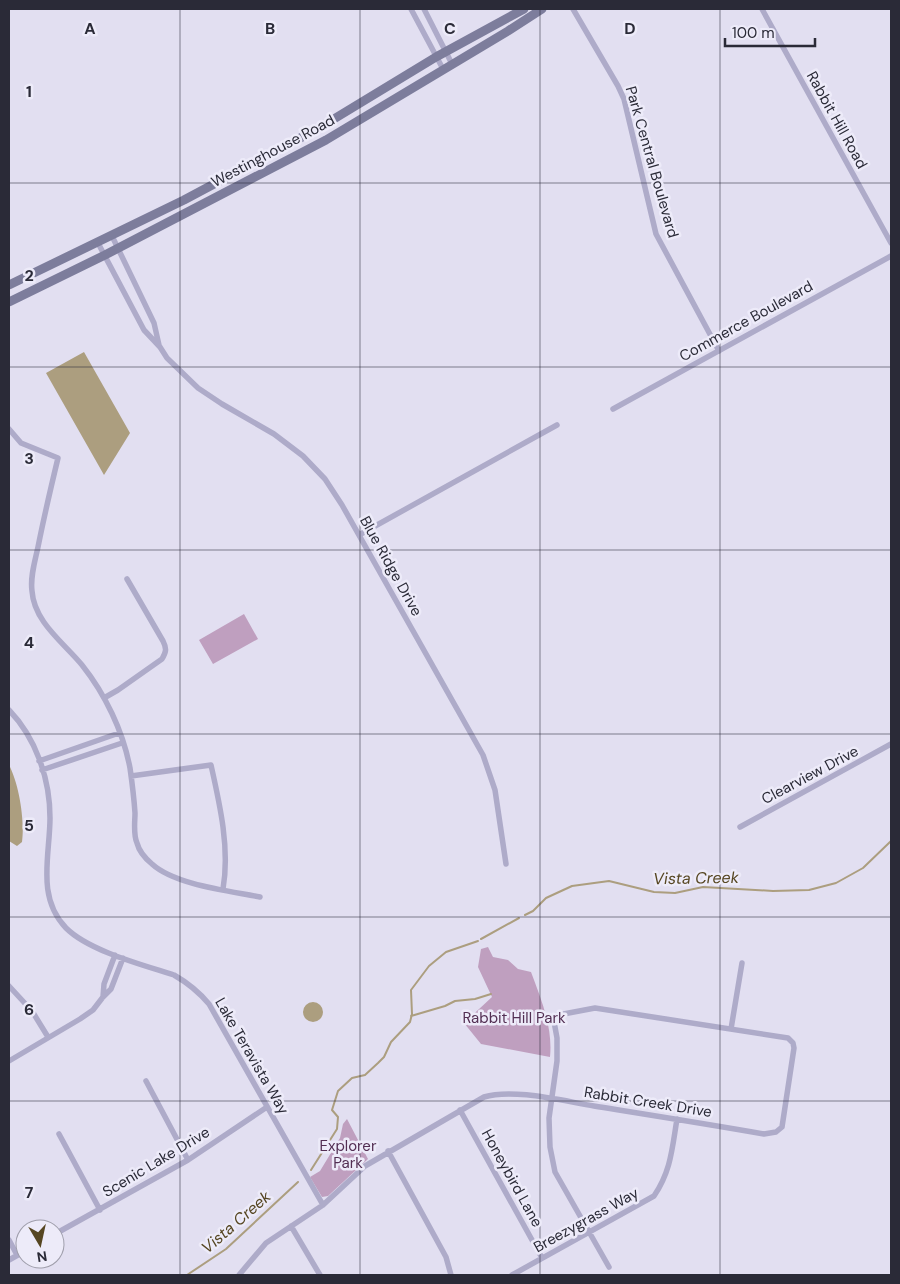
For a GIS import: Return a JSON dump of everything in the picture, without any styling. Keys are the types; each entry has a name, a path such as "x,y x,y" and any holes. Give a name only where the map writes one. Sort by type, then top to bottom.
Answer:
{"main road":[{"name":"Westinghouse Road","path":"9,285 112,236 319,128 436,57 524,9"},
{"name":"Westinghouse Road","path":"9,302 105,255 326,140 542,9"}],"street":[{"path":"410,9 443,70"},
{"path":"424,9 452,64"},
{"name":"Park Central Boulevard","path":"573,9 624,99 656,234 719,350"},
{"name":"Rabbit Hill Road","path":"762,9 891,243"},
{"name":"Blue Ridge Drive","path":"112,236 154,323 160,347"},
{"name":"Blue Ridge Drive","path":"98,243 144,330 160,347 167,358 198,388 274,434 304,456 326,479 483,755 495,790 506,864"},
{"name":"Commerce Boulevard","path":"613,409 891,256"},
{"path":"359,535 556,425"},
{"path":"9,429 21,443 58,458 33,571 32,592 34,604 46,626 82,666 113,715 131,776 136,842 141,852 152,864 162,871 186,881 260,897"},
{"path":"104,698 162,659 166,653 163,641 127,579"},
{"name":"Lake Teravista Way","path":"9,710 29,738 42,770 49,800 50,820 46,880 56,915 66,928 78,937 122,958 174,976 187,982 199,992 209,1004 323,1205"},
{"path":"39,761 119,733"},
{"path":"42,770 122,742"},
{"name":"Clearview Drive","path":"740,827 891,744"},
{"path":"131,776 211,764 226,851 223,889"},
{"path":"103,996 104,984 115,955"},
{"path":"9,1061 93,1010 103,996 111,989 122,958"},
{"path":"731,1029 742,963"},
{"path":"9,986 32,1011 48,1037"},
{"name":"Rabbit Creek Drive","path":"238,1275 266,1243 323,1205 365,1166 460,1110 484,1097 494,1094 504,1093 551,1099 764,1134 776,1132 782,1127 792,1062 793,1042 788,1038 595,1008 553,1016 557,1038 557,1061 551,1099"},
{"path":"146,1081 188,1160"},
{"path":"551,1099 549,1118 550,1147 555,1172 609,1267"},
{"name":"Scenic Lake Drive","path":"65,1229 188,1160 267,1107"},
{"name":"Honeybird Lane","path":"460,1110 542,1258"},
{"name":"Breezygrass Way","path":"512,1275 654,1196 664,1182 677,1119"},
{"path":"59,1134 100,1210"},
{"path":"388,1151 446,1257 451,1275"},
{"path":"291,1226 320,1275"},
{"path":"9,1240 15,1251"}],"green space":[{"path":"244,614 258,639 213,664 199,640"},
{"name":"Rabbit Hill Park","path":"488,947 493,957 508,960 518,969 531,972 548,1024 550,1057 481,1044 464,1023 492,997 478,967 481,949"},
{"name":"Explorer Park","path":"347,1119 368,1159 328,1196 322,1197 310,1177 320,1171 340,1138 343,1124"}],"shaded area":[{"path":"84,352 130,433 104,475 46,373"},
{"path":"9,765 16,782 22,813 22,842 17,846 9,841"},
{"path":"313,1002 320,1005 323,1012 320,1019 313,1022 306,1019 303,1012 306,1005"}],"waterway":[{"name":"Vista Creek","path":"525,915 533,911 546,898 572,886 609,881 654,892 675,893 703,887 773,891 809,890 836,883 863,868 891,841"},
{"name":"Vista Creek","path":"481,939 519,918"},
{"name":"Vista Creek","path":"311,1170 337,1129 338,1117 332,1110 338,1091 352,1078 365,1075 378,1063 384,1057 391,1042 410,1022 412,1014 411,990 429,966 446,952 478,941"},
{"path":"411,1016 445,1006 455,1001 475,999 491,994"},
{"name":"Vista Creek","path":"187,1275 226,1249 298,1182"}]}
